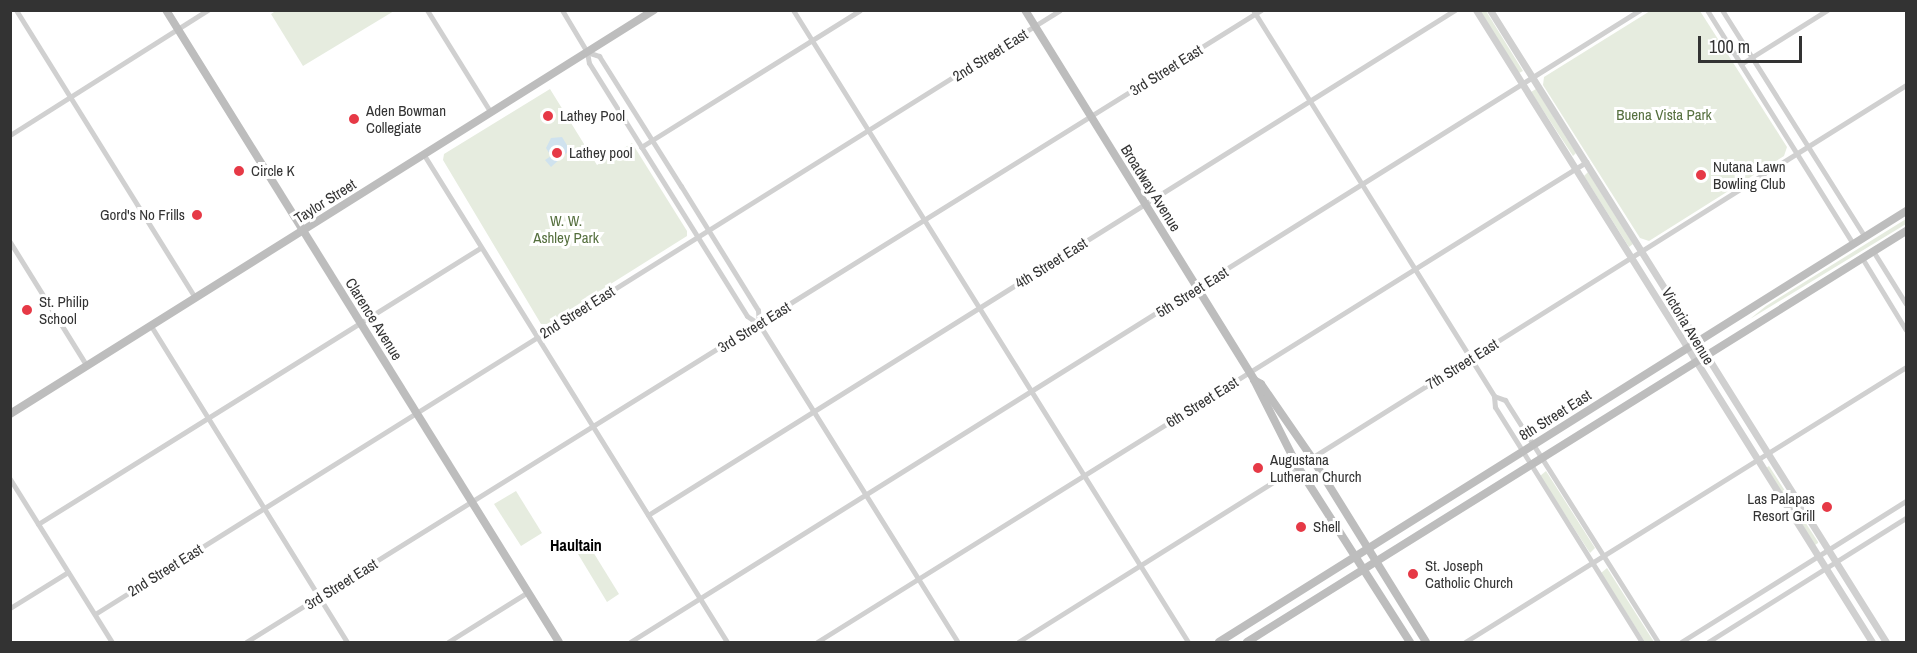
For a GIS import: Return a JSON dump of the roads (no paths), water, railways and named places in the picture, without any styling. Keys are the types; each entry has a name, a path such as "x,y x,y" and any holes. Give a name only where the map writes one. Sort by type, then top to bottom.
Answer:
{"main road":[{"name":"Clarence Avenue","path":"165,10 559,642"},
{"name":"Taylor Street","path":"10,414 654,10"},
{"name":"Broadway Avenue","path":"1024,10 1252,376 1298,467 1410,642"},
{"name":"8th Street East","path":"1219,642 1906,212"},
{"name":"8th Street East","path":"1247,642 1906,231"},
{"name":"Broadway Avenue","path":"1252,376 1261,384 1312,458 1426,642"}],"street":[{"path":"16,10 195,298"},
{"path":"10,135 208,10"},
{"path":"427,10 491,113"},
{"path":"562,10 587,52 589,63 697,237 747,316 759,324 958,642"},
{"path":"793,10 1188,642"},
{"path":"641,147 860,10"},
{"name":"2nd Street East","path":"94,614 1060,10"},
{"name":"4th Street East","path":"648,515 1455,10"},
{"name":"Victoria Avenue","path":"1476,10 1872,642"},
{"name":"Victoria Avenue","path":"1490,10 1886,642"},
{"name":"5th Street East","path":"630,642 1640,10"},
{"path":"1707,10 1854,244"},
{"path":"1722,10 1865,237"},
{"path":"1741,64 1827,10"},
{"path":"1256,12 1494,396 1495,407 1531,466 1642,642"},
{"name":"3rd Street East","path":"246,642 593,428 1256,12"},
{"path":"587,52 600,56 758,310 759,324"},
{"name":"7th Street East","path":"1018,642 1906,85"},
{"path":"423,155 727,642"},
{"name":"6th Street East","path":"817,642 1084,476 1252,376 1415,269 1586,162"},
{"path":"10,242 87,366"},
{"path":"38,524 480,248"},
{"path":"1873,251 1906,304"},
{"path":"1862,258 1906,330"},
{"path":"151,326 347,642"},
{"path":"1465,642 1906,368"},
{"path":"1494,396 1505,400 1658,642"},
{"path":"10,479 112,642"},
{"path":"1681,642 1906,501"},
{"path":"1708,642 1906,518"},
{"path":"10,608 68,572"},
{"path":"448,642 528,592"}],"water":[{"name":"Lathey pool","path":"562,137 570,150 551,167 545,160 551,156 546,148 551,138"}],"place":[{"name":"Lathey Pool","path":"548,116"},
{"name":"Aden Bowman Collegiate","path":"354,119"},
{"name":"Lathey pool","path":"557,153"},
{"name":"Circle K","path":"239,171"},
{"name":"Nutana Lawn Bowling Club","path":"1701,175"},
{"name":"Gord's No Frills","path":"197,215"},
{"name":"St. Philip School","path":"27,310"},
{"name":"Augustana Lutheran Church","path":"1258,468"},
{"name":"Las Palapas Resort Grill","path":"1827,507"},
{"name":"Shell","path":"1301,527"},
{"name":"St. Joseph Catholic Church","path":"1413,574"}],"district":[{"name":"Haultain","path":"576,545"}],"park label":[{"name":"Buena Vista Park","path":"1664,115"},
{"name":"W. W. Ashley Park","path":"566,228"}]}
